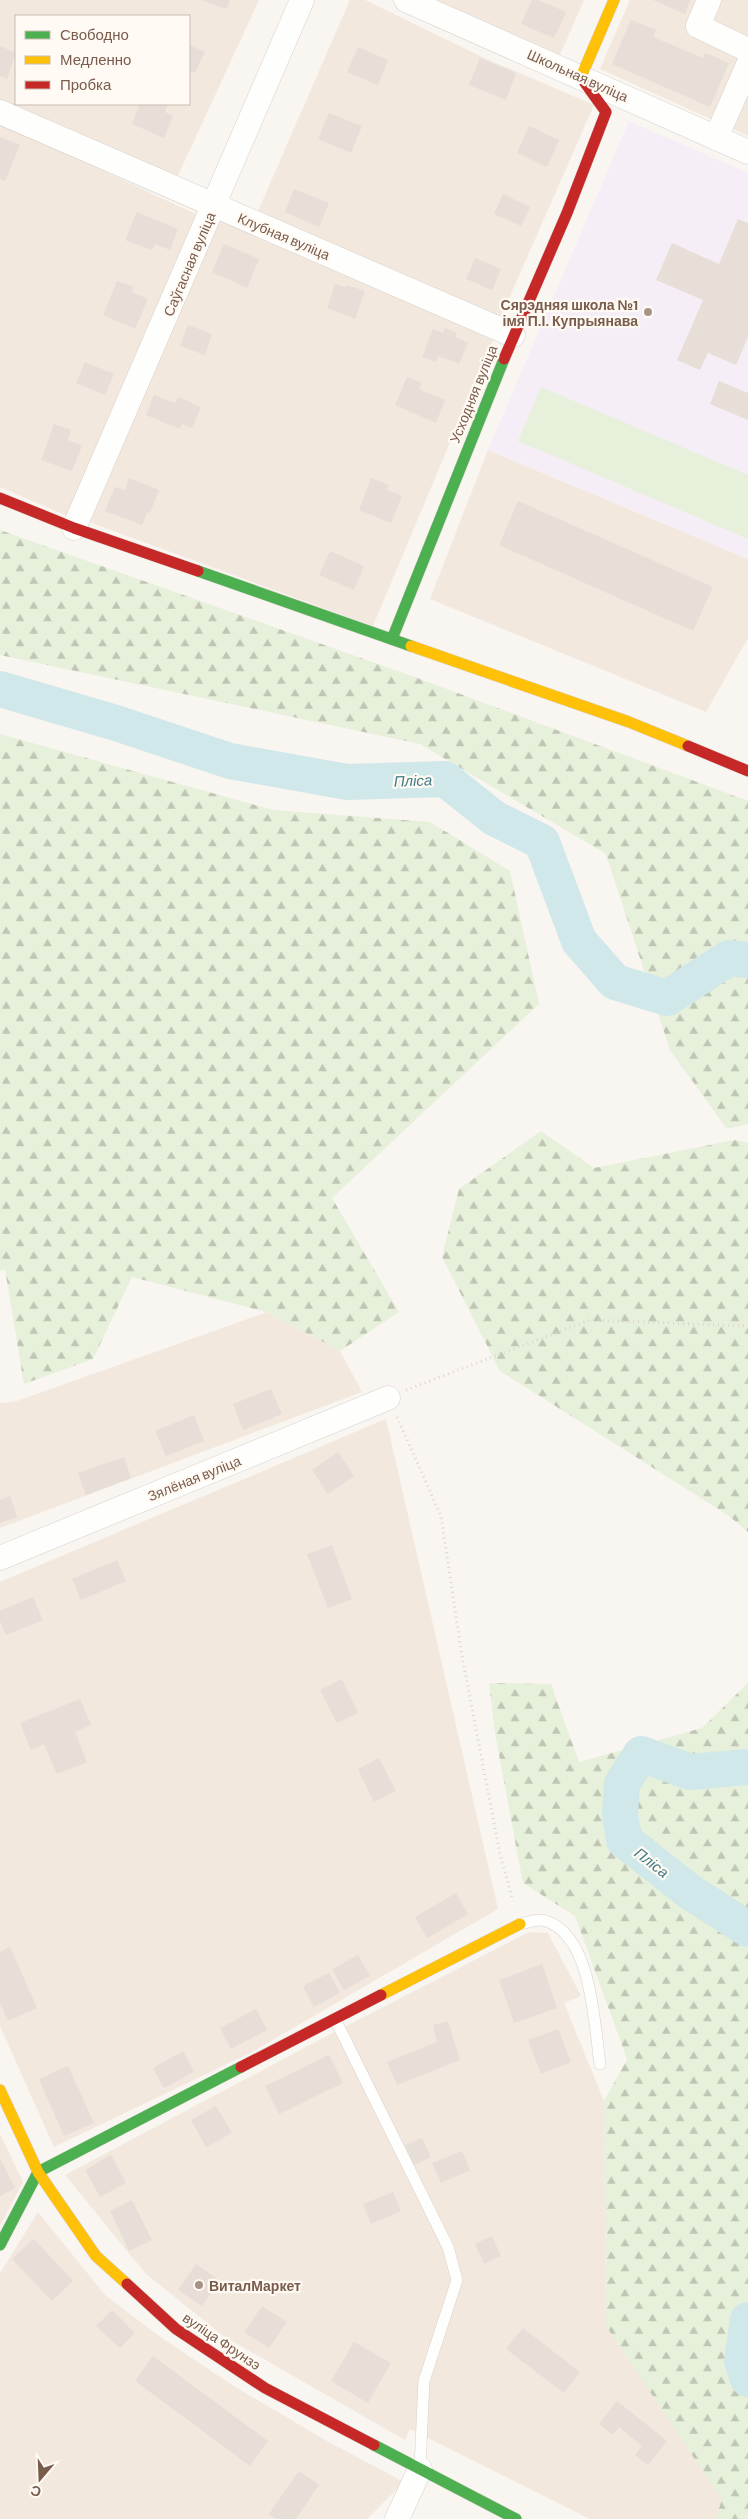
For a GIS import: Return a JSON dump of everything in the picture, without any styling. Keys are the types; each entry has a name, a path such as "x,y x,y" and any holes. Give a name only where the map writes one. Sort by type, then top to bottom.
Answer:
{"street":[{"name":"Саўгасная вуліца","path":"74,528 302,0"},
{"name":"Школьная вуліца","path":"406,0 748,152"},
{"path":"582,77 614,0"},
{"path":"709,0 698,26 748,50"},
{"path":"716,138 748,65"},
{"name":"Усходняя вуліца","path":"392,639 513,335 567,213 606,112 582,77"},
{"name":"Клубная вуліца","path":"0,112 513,335"},
{"path":"0,498 74,528 629,722 748,771"},
{"name":"Зялёная вуліца","path":"0,1558 388,1398"},
{"path":"0,2245 38,2172 334,2018 520,1924"},
{"name":"вуліца Фрунзэ","path":"0,2090 38,2172 96,2256 176,2329 265,2388 516,2519"},
{"path":"397,2519 420,2469"}],"lane":[{"path":"520,1924 544,1920 564,1930 578,1952 588,1986 600,2064"},
{"path":"334,2018 448,2247 457,2280 424,2381 420,2469"}],"path":[{"path":"520,1924 500,1854 462,1656 441,1516 388,1398 590,1320 748,1326"}],"shaded area":[{"path":"0,0 259,0 175,182 0,102"},
{"path":"350,0 365,0 480,56 594,105 500,319 255,218"},
{"path":"430,0 584,0 559,57"},
{"path":"630,0 748,0 748,136 600,69"},
{"name":"Сярэдняя школа №1 імя П.І. Купрыянава","path":"629,121 748,173 748,559 488,450"},
{"path":"0,123 200,216 72,518 0,487"},
{"path":"217,220 495,335 373,626 86,521"},
{"path":"488,450 748,559 748,638 706,712 430,599"},
{"path":"267,1312 340,1351 362,1392 0,1528 0,1403 17,1401"},
{"path":"386,1419 498,1909 250,2053 54,2147 0,2026 0,1582"},
{"path":"529,1932 548,1933 581,1996 564,2003 604,2101 606,2326 723,2500 715,2519 590,2519 410,2429 405,2440 225,2337 146,2274 65,2175 325,2037"},
{"path":"0,2134 23,2182 0,2226"},
{"path":"38,2212 105,2295 159,2336 232,2385 325,2440 404,2482 367,2519 0,2519 0,2273"}],"green space":[{"path":"541,387 748,475 748,539 518,441"},
{"path":"0,530 420,679 748,801 748,1124 727,1129 670,1050 606,854 420,744 0,655"},
{"path":"0,734 273,810 430,822 510,871 539,1004 332,1198 399,1312 340,1351 267,1312 132,1277 93,1359 24,1384 5,1269 0,1271"},
{"path":"541,1131 594,1168 735,1140 748,1143 748,1532 729,1516 500,1371 442,1257 459,1189"},
{"path":"489,1683 551,1684 579,1762 702,1728 748,1683 748,2519 715,2519 722,2500 606,2326 604,2101 627,2059 575,1916 523,1883 495,1733"}],"building":[{"path":"200,0 230,0 227,9"},
{"path":"532,0 538,0 566,12 554,38 521,24"},
{"path":"653,0 690,0 685,14"},
{"path":"631,20 656,30 653,37 703,58 705,53 729,63 710,107 612,64"},
{"path":"190,45 205,52 195,73 190,70"},
{"path":"0,46 15,53 15,56 7,79 0,76"},
{"path":"358,47 388,60 378,85 347,72"},
{"path":"480,58 516,73 506,100 469,85"},
{"path":"140,105 168,105 165,112 173,116 164,138 132,124"},
{"path":"329,113 362,126 351,153 318,139"},
{"path":"529,126 559,140 547,167 517,153"},
{"path":"0,137 20,145 5,181 0,179"},
{"path":"294,189 329,203 319,227 285,212"},
{"path":"503,194 530,207 521,226 494,214"},
{"path":"137,212 178,229 170,250 155,244 152,250 125,240"},
{"path":"738,219 748,223 748,337 736,365 708,353 700,370 677,360 703,300 656,280 672,243 719,264"},
{"path":"224,244 259,259 247,288 212,272"},
{"path":"475,258 501,269 492,290 466,279"},
{"path":"117,281 134,287 132,292 148,299 135,329 103,315"},
{"path":"335,284 346,287 347,285 365,291 355,319 327,308"},
{"path":"188,325 212,334 205,355 180,346"},
{"path":"445,328 457,333 455,337 468,343 459,364 438,356 436,362 422,357 433,329 443,333"},
{"path":"85,362 114,374 105,395 76,383"},
{"path":"407,377 422,383 419,389 445,400 436,423 395,405"},
{"path":"719,381 748,393 748,420 710,404"},
{"path":"154,395 175,403 178,397 201,407 192,428 182,424 180,429 146,415"},
{"path":"54,424 71,430 68,440 82,446 72,471 41,460"},
{"path":"129,478 159,490 150,513 147,512 142,525 105,511 115,487 125,490"},
{"path":"371,478 389,485 387,490 402,496 391,523 359,510"},
{"path":"518,501 713,587 693,631 499,545"},
{"path":"330,551 364,566 354,590 319,575"},
{"path":"271,1389 282,1414 243,1430 233,1404"},
{"path":"194,1415 204,1441 166,1456 155,1431"},
{"path":"338,1452 354,1476 328,1494 312,1470"},
{"path":"124,1457 131,1478 86,1495 78,1473"},
{"path":"10,1496 17,1517 0,1523 0,1500"},
{"path":"332,1545 352,1599 328,1608 307,1554"},
{"path":"117,1560 126,1581 81,1600 72,1579"},
{"path":"33,1597 43,1620 6,1635 0,1621 0,1611"},
{"path":"342,1679 358,1713 337,1723 320,1690"},
{"path":"80,1699 91,1725 75,1732 87,1762 57,1774 44,1744 31,1750 20,1723"},
{"path":"379,1758 396,1791 374,1802 358,1769"},
{"path":"456,1893 468,1914 427,1938 415,1917"},
{"path":"10,1947 37,2008 8,2021 0,2003 0,1952"},
{"path":"358,1955 370,1976 344,1990 332,1969"},
{"path":"542,1964 557,2008 514,2023 499,1980"},
{"path":"329,1973 340,1993 314,2007 303,1986"},
{"path":"256,2009 267,2030 231,2049 220,2028"},
{"path":"448,2021 460,2060 397,2085 387,2062 437,2042 433,2025"},
{"path":"558,2029 571,2062 541,2074 528,2040"},
{"path":"183,2051 194,2072 164,2088 153,2068"},
{"path":"329,2055 343,2083 279,2114 265,2086"},
{"path":"68,2066 94,2123 64,2136 39,2079"},
{"path":"216,2106 232,2133 206,2147 191,2120"},
{"path":"422,2138 431,2157 414,2165 405,2145"},
{"path":"462,2151 470,2170 441,2183 432,2163"},
{"path":"111,2155 126,2183 100,2197 85,2170"},
{"path":"0,2158 15,2188 0,2196"},
{"path":"393,2192 401,2211 371,2224 363,2204"},
{"path":"132,2200 152,2240 129,2251 110,2211"},
{"path":"492,2236 501,2256 484,2264 475,2244"},
{"path":"34,2239 73,2281 52,2301 12,2259"},
{"name":"ВиталМаркет","path":"196,2264 220,2281 202,2306 178,2290"},
{"path":"262,2306 287,2322 269,2348 244,2332"},
{"path":"112,2310 135,2333 120,2348 96,2326"},
{"path":"523,2328 580,2372 564,2393 506,2349"},
{"path":"354,2342 391,2363 368,2403 331,2381"},
{"path":"153,2356 268,2441 250,2466 135,2381"},
{"path":"617,2401 667,2441 648,2465 635,2455 642,2446 619,2427 612,2435 599,2424"},
{"path":"299,2471 319,2485 296,2519 276,2519 269,2514"}],"waterway":[{"name":"Пліса","path":"0,689 116,723 230,761 347,782 445,779 494,818 542,842 579,941 615,982 667,998 729,958 748,960"},
{"name":"Пліса","path":"748,1767 690,1772 641,1754 622,1784 620,1814 624,1840 690,1892 748,1929"},
{"name":"Пліса","path":"748,2320 742,2361 748,2379"}],"traffic: fast":[{"path":"392,639 504,359"},
{"path":"198,571 411,646"},
{"path":"0,2245 38,2172 241,2067"},
{"path":"374,2445 516,2519"}],"traffic: slow":[{"path":"585,83 581,77 614,0"},
{"path":"411,646 629,722 688,746"},
{"path":"381,1995 520,1924"},
{"path":"0,2090 38,2172 96,2256 127,2284"}],"traffic: jam":[{"path":"504,359 567,213 606,112 585,83"},
{"path":"0,498 74,528 198,571"},
{"path":"688,746 748,771"},
{"path":"241,2067 381,1995"},
{"path":"127,2284 176,2329 265,2388 374,2445"}],"place":[{"name":"Сярэдняя школа №1 імя П.І. Купрыянава","path":"648,312"},
{"name":"ВиталМаркет","path":"199,2285"}]}
